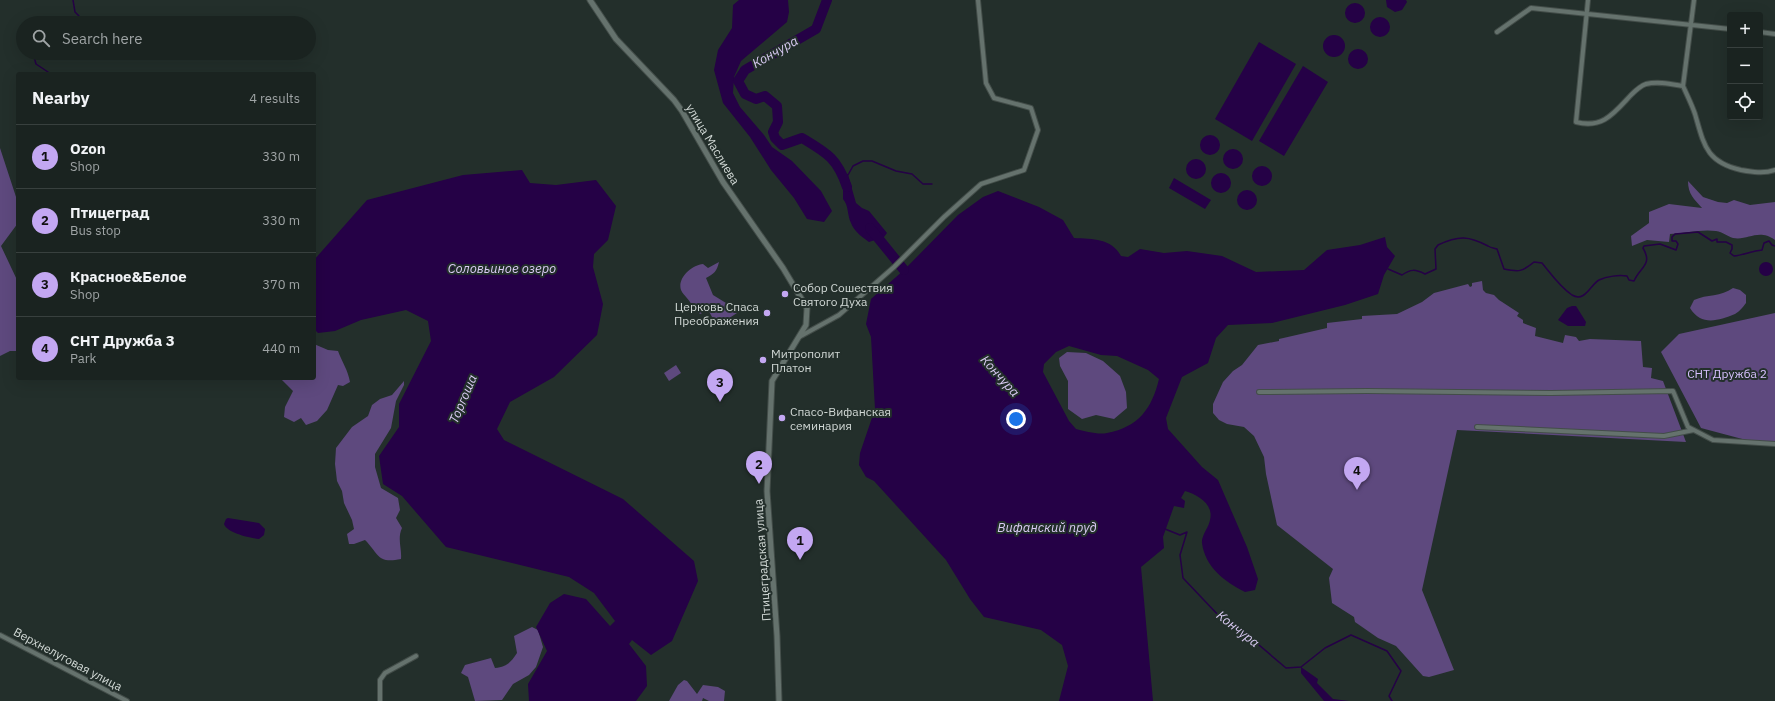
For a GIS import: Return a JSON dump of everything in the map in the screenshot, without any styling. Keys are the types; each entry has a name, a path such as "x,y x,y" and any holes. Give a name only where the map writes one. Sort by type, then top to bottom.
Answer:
{"street":[{"name":"улица Маслиева","path":"590,0 616,39 674,100 727,188 783,268 807,308"},
{"path":"799,337 839,315 906,256 944,217 981,184 1024,170 1038,130 1030,108 994,98 986,83 978,0"},
{"path":"1588,0 1576,122 1598,123 1606,120 1637,89 1645,85 1656,82 1684,86"},
{"path":"1694,0 1684,86 1695,113 1700,135 1706,149 1716,159 1731,167 1750,171 1771,172 1775,170"},
{"path":"1497,32 1531,8 1727,29"},
{"path":"1763,32 1775,34"},
{"name":"Птицеградская улица","path":"779,701 777,636 767,490 772,382 806,325 807,308"},
{"path":"1258,392 1367,391 1551,393 1672,391 1688,427 1712,440 1775,444"},
{"path":"1476,427 1664,436 1694,430"},
{"name":"Верхнелуговая улица","path":"0,635 127,701"},
{"path":"380,701 380,680 385,673 416,656"}],"green space":[{"path":"0,148 16,197 16,226 1,246 16,278 16,351 10,351 0,356"},
{"path":"1688,181 1703,197 1718,202 1727,203 1734,200 1750,205 1775,202 1775,240 1763,235 1733,238 1723,233 1705,230 1670,234 1669,242 1647,240 1632,246 1631,236 1649,223 1649,212 1669,204 1702,208 1690,193"},
{"path":"719,262 715,272 706,278 713,295 726,303 730,309 737,313 717,326 706,306 701,314 694,311 681,290 680,285 686,273 694,267 703,264 708,268"},
{"path":"1482,281 1483,290 1486,293 1494,295 1519,313 1517,316 1523,320 1523,323 1536,328 1535,336 1563,343 1565,335 1576,337 1579,341 1590,339 1641,341 1643,367 1652,368 1651,378 1663,381 1686,442 1457,430 1422,590 1454,670 1429,677 1423,676 1396,646 1378,638 1355,622 1354,617 1332,603 1329,578 1333,569 1277,525 1266,474 1264,457 1254,436 1244,427 1227,424 1219,420 1213,413 1213,404 1223,382 1233,371 1242,365 1258,345 1327,328 1327,323 1362,319 1362,316 1397,314 1422,302 1434,293 1468,284 1470,287 1472,286 1472,283"},
{"path":"1733,288 1740,290 1746,295 1746,303 1735,314 1722,319 1705,320 1694,314 1690,308 1694,300 1724,293"},
{"name":"СНТ Дружба 2","path":"1775,313 1775,444 1746,440 1701,428 1661,352 1679,334"},
{"path":"316,345 328,350 338,351 350,382 343,386 338,385 327,410 317,421 306,425 301,418 294,422 284,417 285,407 293,391 282,380 316,380"},
{"path":"1067,352 1086,353 1103,361 1120,376 1126,392 1127,408 1114,419 1096,415 1082,419 1068,409 1068,381 1060,366 1059,358"},
{"path":"676,365 681,373 669,381 664,373"},
{"path":"404,381 404,385 396,401 391,428 375,454 375,467 381,488 398,498 400,510 396,518 402,528 400,540 401,559 387,560 379,557 365,540 354,544 349,544 347,534 354,529 352,520 344,503 342,491 337,481 335,464 336,448 352,427 368,416 372,405 380,399 392,395"},
{"path":"532,627 538,630 543,647 536,667 529,675 513,684 502,700 475,701 468,677 461,673 465,665 491,658 495,668 506,665 517,653 514,636"},
{"path":"684,680 687,681 697,694 703,685 718,687 725,691 724,701 709,701 703,698 702,701 669,701 678,685"}],"water":[{"path":"739,0 788,0 789,12 787,22 741,61 734,77 733,93 740,107 764,135 772,147 792,161 821,191 832,211 824,222 807,219 794,198 771,170 750,137 723,103 714,70 718,50 732,28 733,5"},
{"path":"1386,0 1406,0 1407,2 1402,10 1395,12 1387,7"},
{"path":"1355,3 1362,6 1365,13 1362,20 1355,23 1348,20 1345,13 1348,6"},
{"path":"1380,17 1387,20 1390,27 1387,34 1380,37 1373,34 1370,27 1373,20"},
{"path":"1334,35 1338,36 1344,42 1344,50 1338,56 1334,57 1330,56 1324,50 1323,46 1324,42 1330,36"},
{"path":"1259,42 1296,64 1252,141 1215,119"},
{"path":"1358,49 1365,52 1368,59 1365,66 1358,69 1351,66 1348,59 1351,52"},
{"path":"1303,66 1328,82 1284,156 1259,141"},
{"path":"1210,135 1217,138 1220,145 1217,152 1210,155 1203,152 1200,145 1203,138"},
{"path":"1233,149 1240,152 1243,159 1240,166 1233,169 1226,166 1223,159 1226,152"},
{"path":"1196,159 1203,162 1206,169 1203,176 1196,179 1189,176 1186,169 1189,162"},
{"path":"1262,166 1269,169 1272,176 1269,183 1262,186 1255,183 1252,176 1255,169"},
{"name":"Соловьиное озеро","path":"522,170 530,183 556,185 596,180 616,206 608,240 594,254 593,267 603,304 597,335 554,377 510,402 497,429 504,440 623,499 694,561 698,581 672,641 651,655 632,640 629,644 646,666 647,686 636,701 529,701 528,684 547,651 536,627 550,603 564,594 586,599 610,626 615,621 594,593 569,577 446,547 402,496 383,484 379,456 399,427 399,404 431,341 428,321 406,310 361,320 335,331 318,333 316,331 316,258 367,200 463,175"},
{"path":"1221,173 1228,176 1231,183 1228,190 1221,193 1214,190 1211,183 1214,176"},
{"path":"843,174 848,175 856,203 869,211 887,233 884,237 869,242 852,226 843,199"},
{"path":"1174,178 1211,200 1205,209 1169,188"},
{"path":"1247,190 1254,193 1257,200 1254,207 1247,210 1240,207 1237,200 1240,193"},
{"name":"Вифанский пруд","path":"998,191 1039,207 1063,220 1074,238 1095,239 1107,243 1117,250 1121,256 1128,257 1140,249 1164,253 1187,251 1222,256 1256,272 1304,270 1327,250 1360,245 1385,237 1387,247 1395,256 1384,275 1378,294 1345,305 1272,323 1228,325 1216,338 1208,363 1182,377 1166,418 1168,429 1202,467 1218,480 1247,547 1258,579 1255,590 1245,592 1230,584 1217,573 1207,559 1202,543 1210,520 1210,509 1200,498 1185,491 1181,498 1185,501 1184,508 1174,506 1163,537 1164,548 1141,567 1153,701 1059,701 1068,666 1062,645 1041,630 984,617 970,599 946,560 874,481 866,477 859,465 860,453 875,409 871,337 866,324 871,299 904,270 958,215 983,197","holes":["1069,346 1101,355 1117,356 1148,370 1159,379 1148,407 1136,421 1118,430 1100,434 1076,429 1069,421 1043,372 1044,364 1056,352"]},
{"path":"1763,262 1769,262 1773,266 1773,272 1769,276 1763,276 1759,272 1759,266"},
{"path":"1576,306 1586,322 1585,326 1568,326 1558,320 1567,308"},
{"path":"228,518 259,523 265,529 264,535 259,539 229,530 224,524"},
{"path":"1301,667 1318,679 1317,683 1333,699 1349,701 1324,701 1301,673"}],"waterway":[{"name":"Торгоша","path":"73,0 75,12 79,16"},
{"name":"Кончура","path":"827,0 816,29 745,70 738,81 745,94 756,99 765,96 777,106 778,122 773,132 775,138 782,145 802,138 825,152 839,169 847,187"},
{"name":"Торгоша","path":"35,60 36,64 48,72"},
{"path":"843,174 848,175 853,166 863,161 872,161 896,171 912,174 923,184 932,184"},
{"name":"Кончура","path":"870,228 904,270"},
{"path":"1388,269 1402,275 1413,270 1425,274 1436,269 1435,249 1438,245 1458,238 1464,238 1475,240 1497,249 1504,269 1513,271 1520,270 1526,268 1534,262 1542,263 1568,292 1577,297 1581,297 1599,280 1617,276 1627,276 1629,280 1634,281 1646,262 1647,258 1643,248 1644,246 1660,244 1676,250 1678,244 1676,241 1672,241 1672,237 1675,234 1698,232 1712,241 1717,239 1717,242 1726,242 1732,245 1730,253 1734,256 1762,250 1764,243 1769,241 1775,246"},
{"name":"Кончура","path":"1165,529 1180,535 1187,532 1180,555 1183,578 1220,617 1246,634 1286,668 1301,667 1325,648 1351,635 1387,651 1401,671 1389,696 1392,701"}],"place":[{"name":"Собор Сошествия Святого Духа","path":"785,294"},
{"name":"Церковь Спаса Преображения","path":"767,313"},
{"name":"Митрополит Платон","path":"763,360"},
{"name":"Красное&Белое","path":"720,402"},
{"name":"Спасо-Вифанская семинария","path":"782,418"},
{"name":"Птицеград","path":"759,484"},
{"name":"СНТ Дружба 3","path":"1357,490"},
{"name":"Ozon","path":"800,560"}]}
